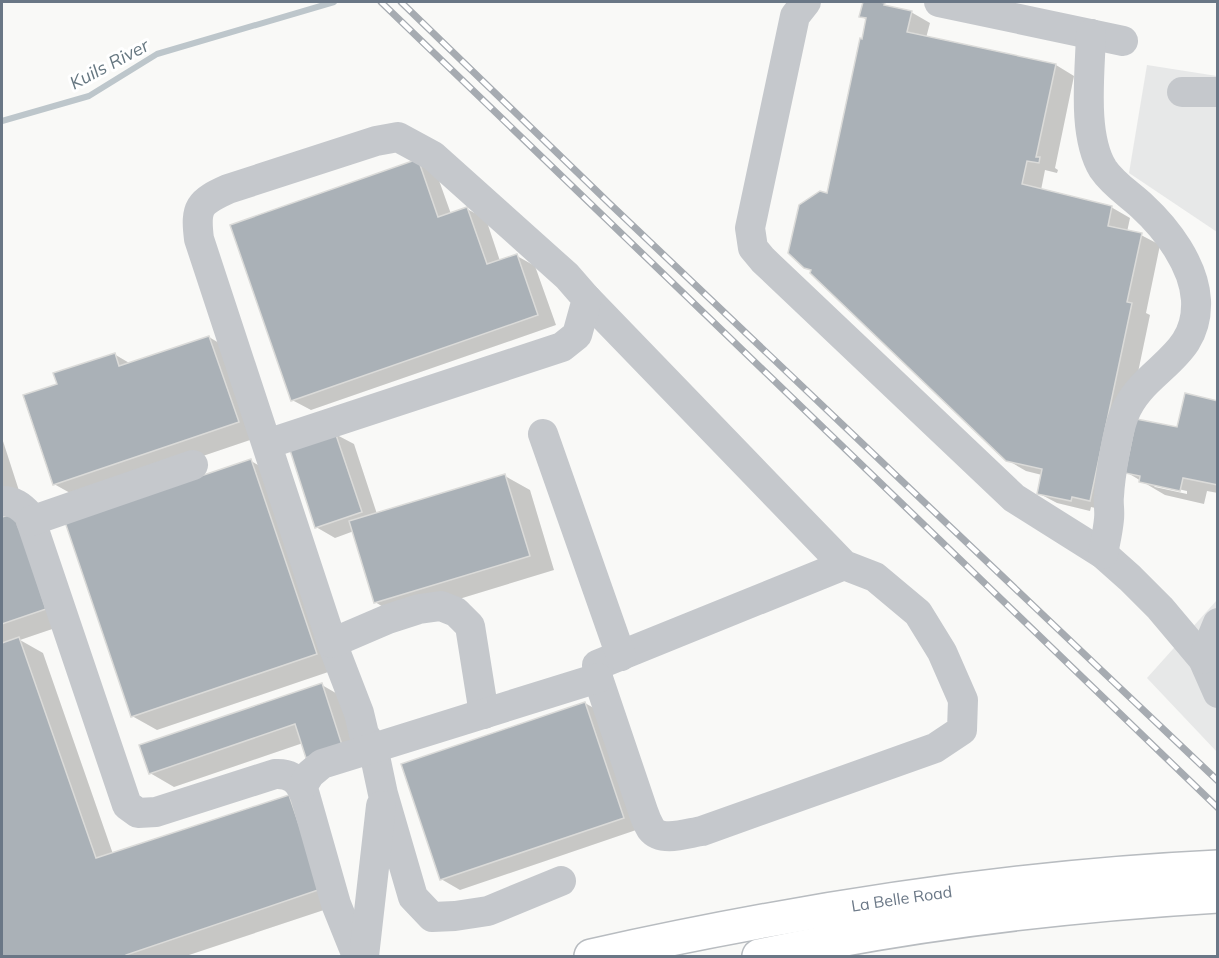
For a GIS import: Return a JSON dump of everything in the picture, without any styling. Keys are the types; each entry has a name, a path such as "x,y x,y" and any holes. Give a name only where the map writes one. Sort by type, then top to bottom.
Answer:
{"main road":[{"name":"La Belle Road","path":"591,957 715,930 936,894 1053,880 1206,882"},
{"name":"La Belle Road","path":"759,957 972,920 1088,907 1206,882"}],"lane":[{"path":"806,2 795,16 752,216 750,238 753,248 1014,498 1103,555 1130,578 1160,608 1203,659 1218,693"},
{"path":"939,2 1123,41"},
{"path":"1091,34 1092,142 1102,167 1114,183 1143,207 1166,234 1187,268 1194,285 1196,299 1196,313 1188,340 1136,395 1124,416 1110,481 1110,518 1103,555"},
{"path":"1182,92 1218,92"},
{"path":"561,881 488,911 455,916 432,917 413,897 382,794 373,747 364,734 359,713 332,643 199,239 196,217 206,199 228,189 376,141 398,138 433,156 567,276 844,565 875,578 918,613 942,652 963,700 962,730 935,748 702,831 671,837 658,834 652,829 643,811 598,678 597,665 844,565"},
{"path":"267,444 562,347 577,335 587,299"},
{"path":"543,434 621,656"},
{"path":"31,521 193,465"},
{"path":"2,501 13,502 29,515 127,805 132,810 147,814 275,774 293,777 302,787 336,904 355,955"},
{"path":"332,643 388,619 419,609 441,606 456,612 470,626 484,714"},
{"path":"1203,659 1218,623"},
{"path":"302,787 310,774 321,764 598,678"},
{"path":"355,955 382,794"}],"shaded area":[{"path":"1147,65 1217,76 1217,232 1129,173"},
{"path":"1217,600 1217,752 1147,678"}],"building":[{"path":"863,2 880,2 885,3 884,5 912,11 907,32 1056,64 1036,157 1040,157 1039,163 1027,161 1022,184 1112,206 1108,226 1142,233 1127,302 1132,303 1090,501 1072,497 1071,501 1037,494 1042,469 1006,461 810,273 811,270 804,268 788,253 799,205 820,191 827,193 866,18 859,17"},
{"path":"418,159 438,217 467,207 487,264 517,254 538,315 291,401 230,225"},
{"path":"209,336 239,422 53,485 23,395 57,384 53,373 115,353 119,366"},
{"path":"1185,393 1218,401 1218,485 1183,478 1180,491 1139,482 1140,476 1125,473 1136,419 1177,427"},
{"path":"335,432 362,512 315,528 289,447"},
{"path":"251,459 317,654 131,717 65,522"},
{"path":"505,474 530,556 374,603 349,521"},
{"path":"15,513 46,609 2,624 2,517"},
{"path":"19,637 96,858 289,795 321,889 126,956 2,956 2,643"},
{"path":"322,683 342,745 306,758 295,724 149,774 139,745"},
{"path":"585,702 624,818 440,880 401,764"}],"waterway":[{"name":"Kuils River","path":"2,121 89,96 157,54 334,2"}],"railway":[{"path":"381,2 1218,808"},
{"path":"401,2 609,203 1218,781"}]}
